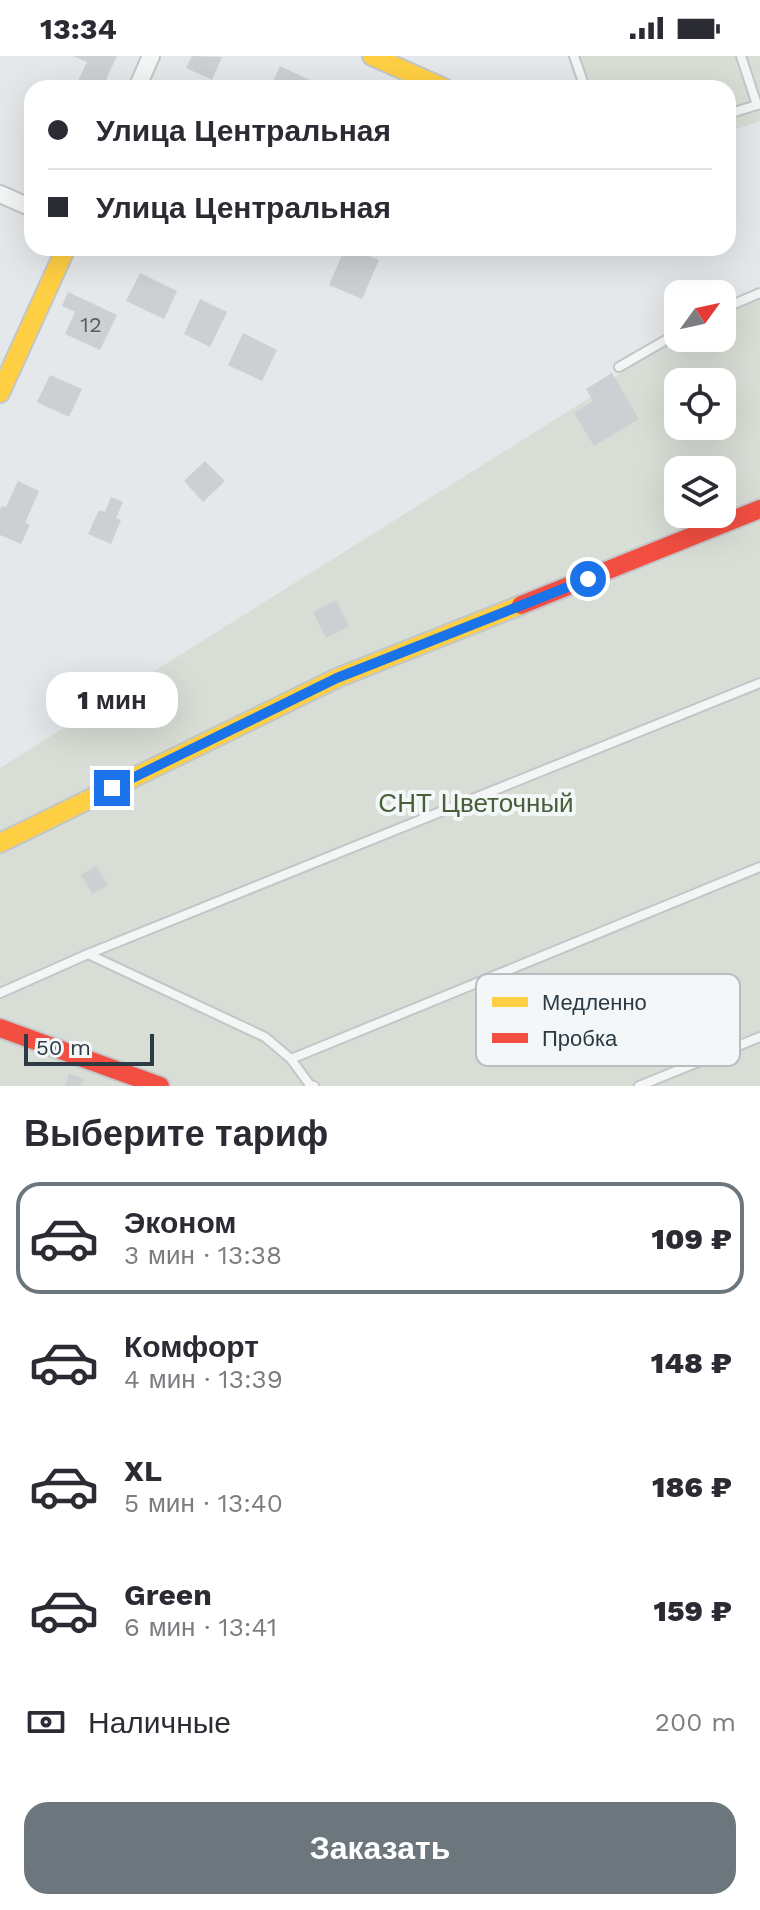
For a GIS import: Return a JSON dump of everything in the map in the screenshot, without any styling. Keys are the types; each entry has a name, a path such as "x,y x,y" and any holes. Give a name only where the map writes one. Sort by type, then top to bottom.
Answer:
{"street":[{"path":"140,80 151,56"},
{"path":"372,56 426,80"},
{"path":"0,194 24,204"},
{"path":"0,393 62,256"},
{"path":"0,843 337,678 760,509"},
{"path":"0,1028 160,1086"}],"lane":[{"path":"574,56 582,80"},
{"path":"736,111 759,104 741,56"},
{"path":"736,303 760,293"},
{"path":"619,367 664,341"},
{"path":"0,993 88,954 760,683"},
{"path":"499,974 760,867"},
{"path":"88,954 265,1037 291,1059 314,1086"},
{"path":"291,1059 476,983"},
{"path":"740,1045 760,1037"},
{"path":"639,1086 688,1066"}],"green space":[{"path":"571,56 760,56 760,121 736,129 736,80 579,80"},
{"name":"СНТ Цветочный","path":"760,297 760,1086 0,1086 0,768 586,400 664,338 664,352 736,352 736,306"}],"building":[{"path":"73,56 117,56 106,80 78,80 87,62"},
{"path":"192,56 222,57 212,80 186,68"},
{"path":"280,66 310,80 274,80"},
{"path":"342,256 370,256 379,260 362,299 329,285"},
{"path":"140,273 177,291 164,319 126,301"},
{"path":"68,292 117,315 100,350 65,334 75,312 62,306"},
{"path":"200,299 227,312 210,347 184,334"},
{"path":"243,333 277,350 262,381 228,365"},
{"path":"612,373 639,419 594,446 574,413 593,401 586,389"},
{"path":"50,375 82,389 69,417 37,402"},
{"path":"205,461 225,481 203,502 184,481"},
{"path":"18,481 39,491 25,523 30,525 21,544 0,535 0,510 2,506 6,507"},
{"path":"111,497 123,502 116,518 121,520 111,544 88,534 99,510 105,512"},
{"path":"336,600 349,626 326,638 313,612"},
{"path":"96,866 108,885 92,894 81,875"},
{"path":"69,1073 84,1079 81,1086 65,1086"}],"traffic: slow":[{"path":"372,56 426,80"},
{"path":"0,393 62,256"},
{"path":"0,843 337,678 521,605"}],"traffic: jam":[{"path":"521,605 760,509"},
{"path":"0,1028 160,1086"}],"route":[{"path":"112,788 337,678 588,579"}]}
